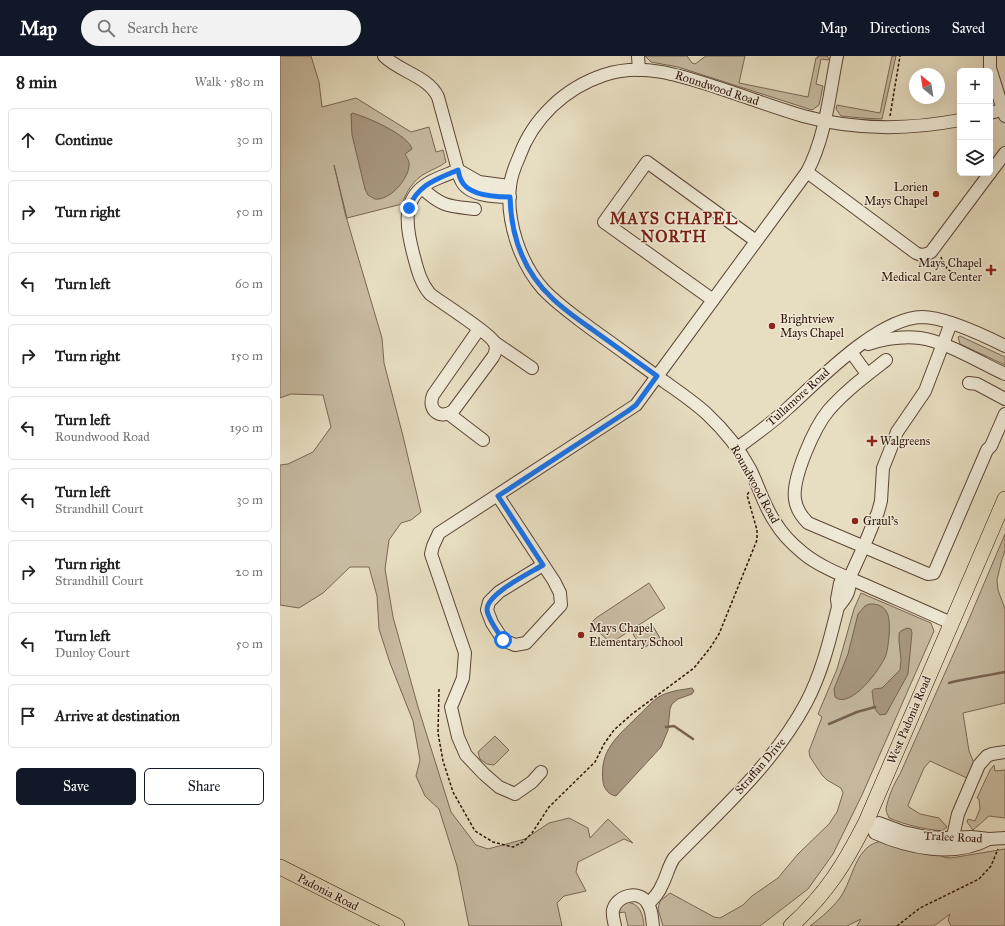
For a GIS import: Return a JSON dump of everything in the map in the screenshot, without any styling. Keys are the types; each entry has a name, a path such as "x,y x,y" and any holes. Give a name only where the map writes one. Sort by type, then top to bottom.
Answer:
{"main road":[{"name":"West Padonia Road","path":"791,926 807,911 831,883 869,824 951,623 1005,499"},
{"name":"Padonia Road","path":"280,867 397,926"}],"street":[{"path":"384,56 427,84 435,91 438,97 458,170 479,182 510,191"},
{"path":"638,56 639,70"},
{"path":"541,772 532,782 515,794 499,787 466,755 458,737 451,707 463,678 465,653 431,554 433,546 439,533 636,405 807,172 815,156 825,121 837,56"},
{"path":"990,56 990,68 1004,112 993,113"},
{"name":"Roundwood Road","path":"951,623 849,578 804,554 784,534 774,521 749,468 737,448 720,427 706,413 563,308 541,286 530,271 516,241 512,224 510,191 514,170 522,148 531,130 546,112 561,98 575,89 606,75 621,71 639,70 666,72 680,75 804,116 858,126 888,128 919,127 957,121"},
{"path":"993,169 1005,153"},
{"path":"713,300 604,222 642,168 647,162 756,241"},
{"path":"458,170 430,182 416,194 411,202 407,218 408,231 420,278 424,287 430,294 479,329 494,342 532,368"},
{"path":"807,172 916,254 921,255 926,255 931,252 988,176"},
{"path":"422,188 444,205 475,209"},
{"name":"Tullamore Road","path":"737,448 770,424 839,361 883,330 901,321 922,317 935,318 951,323 1005,346"},
{"name":"Straffan Drive","path":"648,904 663,885 670,864 674,858 769,759 784,739 807,702 828,646 838,607 845,600 851,587 849,578 878,512 881,501 883,468 897,432 925,391 951,323"},
{"path":"479,329 431,398 431,403 436,412 444,416 454,412 496,352 494,342"},
{"name":"Tullamore Road","path":"855,350 874,342 903,337 919,338 943,344 1005,374"},
{"path":"855,350 867,374"},
{"path":"886,360 867,374 834,404 816,428 795,485 797,510 808,523 928,574 934,573 987,450 991,446 1003,418"},
{"path":"969,383 977,384 1005,399"},
{"path":"449,414 483,440"},
{"path":"498,496 554,581 560,593 561,605 526,644 515,645 503,640 492,623 487,610 489,602 503,590 543,565"},
{"path":"951,843 958,814 979,765 987,756 1005,752"},
{"name":"Tralee Road","path":"869,824 875,833 886,838 910,846 928,849 951,843 974,846 989,839 1004,838"},
{"path":"615,926 613,913 614,908 616,904 628,895 639,896 648,904 653,926"}],"path":[{"path":"889,120 900,56"},
{"path":"943,263 952,274 968,280"},
{"path":"440,689 438,733 452,792 476,831 492,842 513,848 523,842 532,833 549,807 595,762 604,744 614,730 632,714 694,668 710,648 719,634 757,540 757,530 746,495 750,490"},
{"path":"897,926 920,908 979,879 992,866 1004,838"}],"shaded area":[{"path":"280,56 311,56 319,82 322,107 356,98 411,132 429,127 436,152 443,150 446,162 426,173 414,182 408,190 402,204 347,218 334,165 345,213 382,338 384,363 421,512 411,520 401,523 389,540 385,569 393,617 418,707 451,812 476,845 488,849 525,839 549,823 569,818 588,828 590,838 608,819 633,843 624,839 578,862 576,872 586,891 564,896 557,903 562,926 469,926 457,866 439,809 425,796 416,776 420,760 413,721 390,663 379,629 377,596 369,567 350,567 323,593 299,608 280,605 280,465 288,464 313,452 331,427 323,395 291,394 280,398"},
{"path":"645,56 687,56 692,63 695,64 706,56 745,56 739,83 808,97 816,58 818,58 818,56 827,56 829,59 821,59 816,84 823,86 819,105 812,110 678,67 651,62"},
{"path":"892,56 896,56 882,119 841,116 836,109 837,105 880,113"},
{"path":"352,113 376,122 395,132 409,144 412,149 405,154 409,164 408,172 397,188 386,197 375,199 368,195 365,189 352,135"},
{"path":"960,336 1005,357 1005,365 960,344 958,337"},
{"path":"1005,534 1005,551 997,580 998,590 1005,609 1005,703 963,713 969,751 974,763 967,778 930,761 924,768 908,805 920,814 939,818 947,827 942,831 928,829 908,825 889,818 886,809 888,800 969,619"},
{"path":"649,583 665,608 611,643 590,624 596,618"},
{"path":"861,593 931,623 934,631 862,795 833,854 808,889 760,926 663,926 658,909 660,901 670,893 714,917 720,918 743,905 752,896 778,878 798,854 829,824 837,812 843,793 841,788 827,780 822,775 810,757 809,751 822,717 818,714 837,669 854,609"},
{"path":"869,604 882,606 888,614 889,637 887,653 872,678 849,698 841,700 835,697 834,689 848,654 858,614 865,606"},
{"path":"651,623 660,638 642,649 633,634"},
{"path":"907,628 911,629 912,633 908,674 886,714 880,715 874,707 872,691 874,689 882,688 900,670 901,660 899,633"},
{"path":"692,688 694,691 692,694 678,699 672,704 670,709 668,730 661,747 616,796 609,793 603,782 602,771 607,753 616,738 657,698 670,692"},
{"path":"495,736 509,750 494,765 487,764 480,759 478,752"},
{"path":"994,765 995,771 1005,770 1005,818 989,816 973,830 967,822 968,819 975,821 980,809 979,799 977,798 990,770"},
{"path":"883,841 951,858 1005,849 1005,926 951,926 948,920 950,914 934,926 857,926 861,919 847,926 810,926 826,913 840,898 845,890 856,863 866,848 874,843"},
{"path":"626,902 635,904 638,907 642,913 644,926 628,926 625,912 618,913 619,909"}],"waterway":[{"path":"949,683 1005,672"},
{"path":"829,724 857,712 875,707"},
{"path":"666,727 674,726 693,739"}],"place":[{"name":"Lorien Mays Chapel","path":"936,194"},
{"name":"Mays Chapel Medical Care Center","path":"991,270"},
{"name":"Brightview Mays Chapel","path":"772,326"},
{"name":"Walgreens","path":"872,441"},
{"name":"Graul's","path":"855,521"},
{"name":"Mays Chapel Elementary School","path":"581,635"}],"district":[{"name":"MAYS CHAPEL NORTH","path":"674,227"}],"route":[{"path":"409,208 416,194 422,188 430,182 458,170 461,180 471,190 487,195 510,197 512,224 516,241 530,271 541,286 563,308 657,376 644,396 636,405 498,496 543,565 499,592 489,602 487,610 492,623 503,640"}]}
